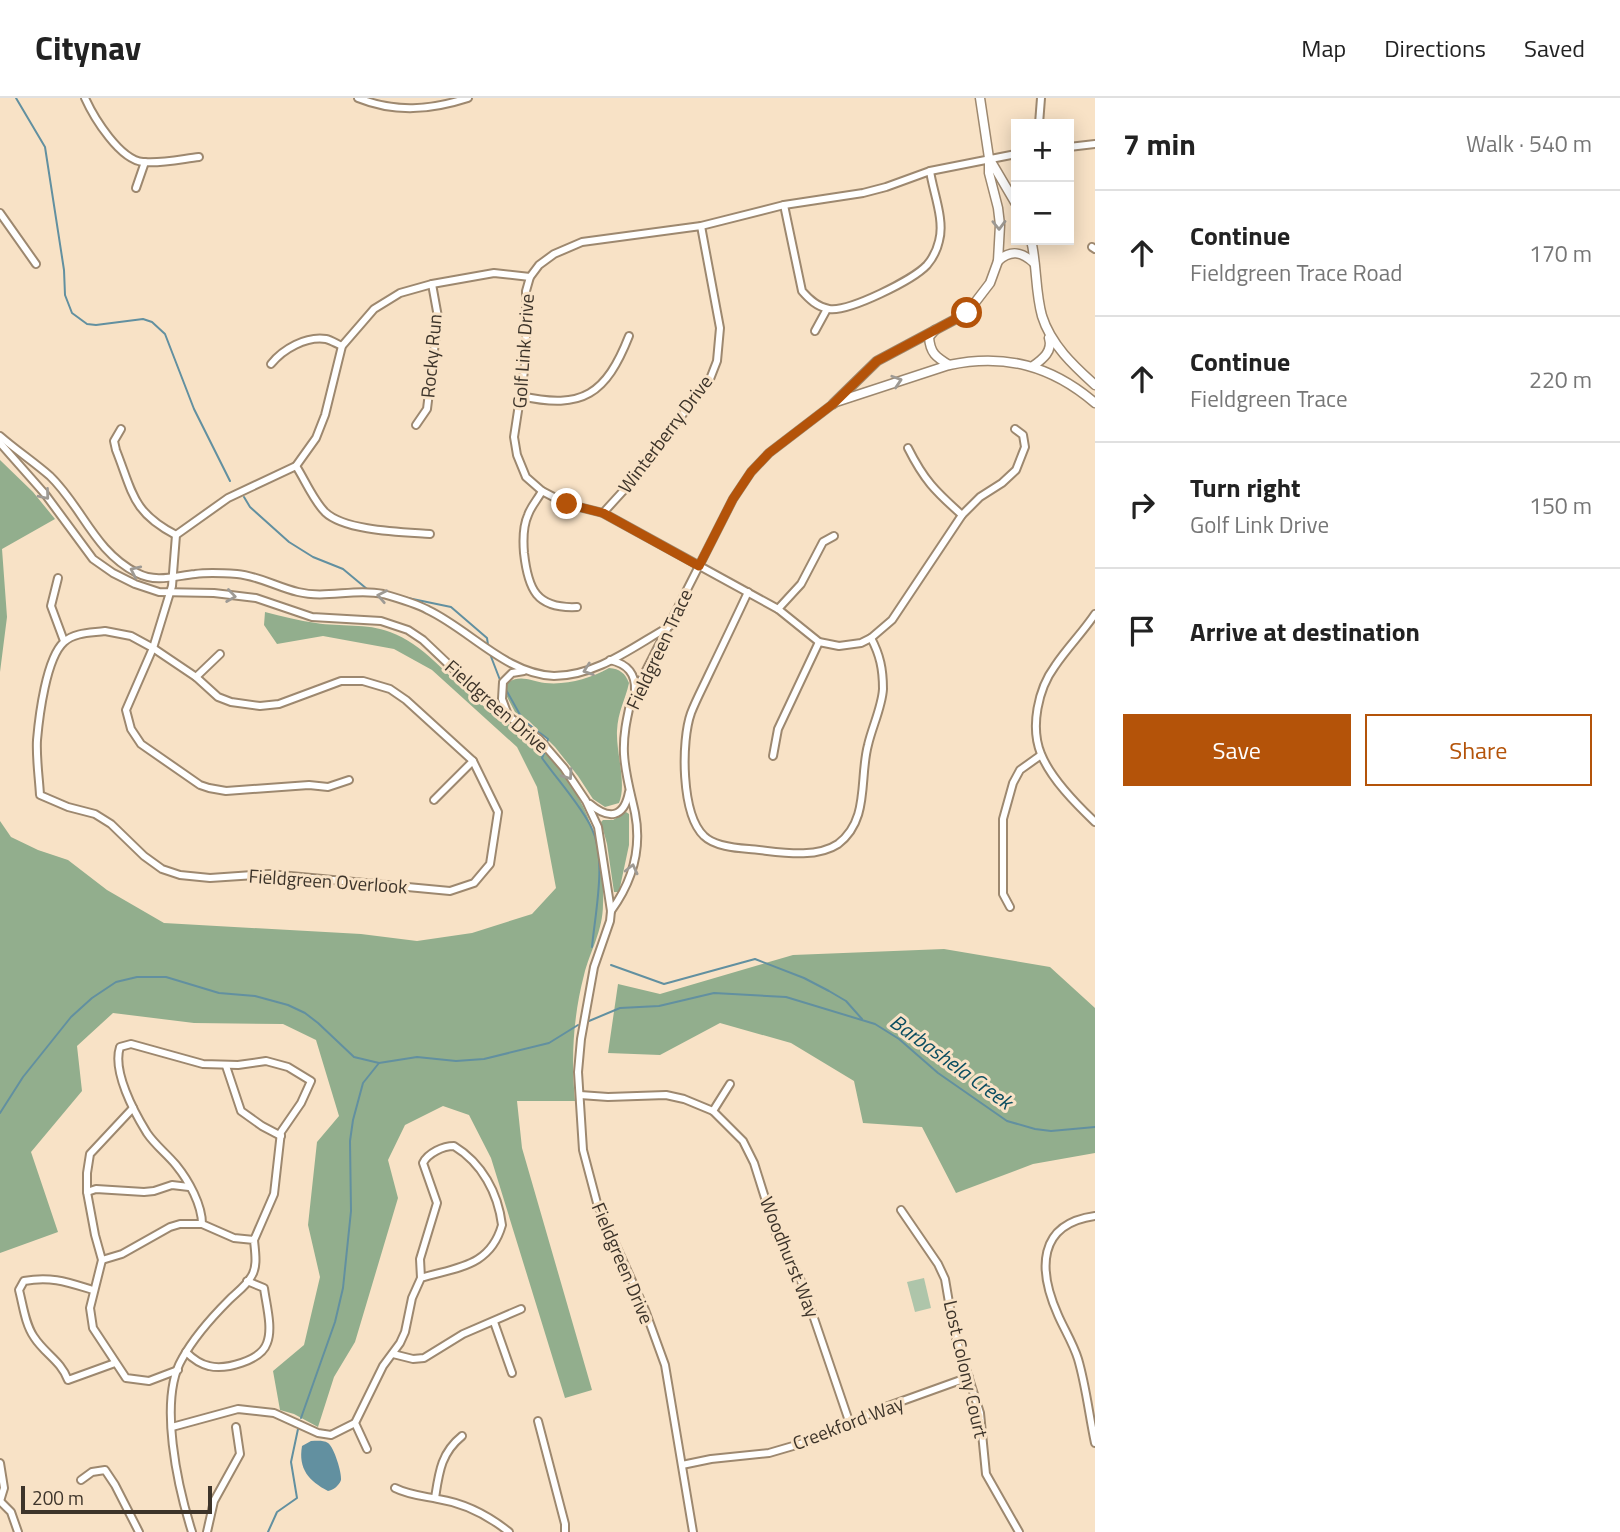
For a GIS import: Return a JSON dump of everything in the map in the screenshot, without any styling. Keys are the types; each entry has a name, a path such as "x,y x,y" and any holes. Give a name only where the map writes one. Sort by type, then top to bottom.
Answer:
{"street":[{"path":"85,98 96,121 121,150 141,163 199,157"},
{"path":"358,98 386,107 410,109 468,98"},
{"path":"833,404 877,361 967,313 990,283 998,261 999,216 989,173 979,98"},
{"path":"1039,119 1041,98"},
{"path":"1074,146 1095,144"},
{"name":"Golf Link Drive","path":"819,642 778,609 748,592 603,513 567,504 542,491 526,477 517,455 514,437 527,337 526,291 530,277 539,265 554,254 582,242 701,226 784,205 863,193 930,171 1011,155"},
{"path":"989,158 1011,195"},
{"path":"136,188 145,162"},
{"path":"784,205 802,291 812,302 827,309 842,309 866,301 925,268 934,256 940,238 940,219 930,171"},
{"path":"0,213 36,264"},
{"name":"Winterberry Drive","path":"603,513 710,379 717,361 720,328 701,226"},
{"path":"1032,245 1042,317 1051,345 1049,351 1033,366"},
{"path":"998,261 1017,252 1024,254 1034,264"},
{"path":"349,780 328,788 309,786 226,791 200,785 150,751 135,737 126,710 153,648 170,593 176,536 228,498 296,466 316,438 325,415 342,346 374,309 400,293 432,284 494,273 530,277"},
{"name":"Rocky Run","path":"416,425 427,409 438,317 432,284"},
{"path":"815,331 827,309"},
{"path":"1042,317 1068,360 1095,385"},
{"path":"937,327 929,337 930,348 933,355 949,365"},
{"path":"521,396 542,401 584,398 598,388 619,360 629,336"},
{"path":"271,364 279,354 304,341 325,339 342,346"},
{"name":"Fieldgreen Trace","path":"611,911 625,892 633,872 637,844 636,821 624,755 624,728 635,693 733,499 751,472 769,453 833,404 949,365 980,361 1033,366 1062,378 1095,403"},
{"path":"121,429 114,440 116,450 138,508 157,525 176,536"},
{"path":"773,756 778,729 819,642 839,646 860,643 871,638 892,620 962,515 979,497 1002,483 1016,470 1025,447 1023,435 1014,429"},
{"name":"Fieldgreen Drive","path":"0,436 49,476 72,501 95,538 117,562 141,575 172,578 196,573 237,574 259,577 298,592 381,594 428,610 515,665 551,676 575,675 598,668 670,626"},
{"name":"Fieldgreen Drive","path":"0,443 45,494 93,559 135,584 170,593 214,593 256,598 313,617 371,620 398,626 423,640 476,691 539,739 586,801 598,827 611,911 594,967 586,1006 578,1072 583,1150 597,1203 645,1311 665,1365 693,1532"},
{"path":"908,448 921,474 962,515"},
{"path":"296,466 325,512 340,521 358,526 430,534"},
{"path":"542,491 527,515 524,528 530,584 544,602 561,608 577,607"},
{"path":"778,609 801,584 823,542 834,536"},
{"path":"58,578 51,606 64,641"},
{"path":"748,592 691,713 685,741 690,810 703,835 715,843 744,849 800,853 826,850 839,843 850,831 862,805 867,749 883,692 881,659 871,638"},
{"path":"1095,614 1054,667 1039,702 1037,739 1041,755 1057,780 1095,822"},
{"name":"Fieldgreen Overlook","path":"105,631 131,636 196,677 218,697 250,706 278,704 341,681 363,681 382,685 406,699 473,761 498,811 497,832 490,864 484,875 468,886 450,891 269,874 210,878 162,869 144,856 111,824 95,814 68,807 40,795 37,741 46,686 56,652 64,641 77,635 105,631"},
{"path":"196,677 220,654"},
{"path":"610,660 630,669 636,683 635,693"},
{"path":"508,715 502,699 503,682 512,673 533,671"},
{"path":"1010,907 1003,894 1003,819 1013,783 1020,770 1041,755"},
{"path":"434,800 473,761"},
{"path":"586,801 601,814 615,814 627,802 629,790"},
{"path":"192,1532 183,1498 172,1427 171,1394 180,1360 207,1322 252,1276 256,1264 254,1240 274,1194 281,1136 311,1080 288,1067 266,1061 226,1066 183,1060 131,1044 120,1047 118,1064 133,1108 148,1134 177,1166 202,1211 202,1224"},
{"path":"226,1066 241,1111 281,1136"},
{"path":"713,1111 730,1084"},
{"name":"Woodhurst Way","path":"580,1095 666,1095 684,1099 713,1111 743,1141 754,1163 776,1233 803,1283 850,1424"},
{"path":"133,1108 90,1154 87,1192 102,1260 90,1308 93,1328 126,1378 149,1381 178,1370"},
{"path":"172,1427 239,1409 274,1413 318,1433 331,1435 355,1423 371,1388 405,1332 412,1298 421,1278 420,1259 437,1203 423,1163 433,1153 454,1146 487,1177 502,1225 489,1251 481,1259 421,1278"},
{"path":"87,1192 96,1189 154,1191 172,1185 189,1187"},
{"name":"Lost Colony Court","path":"901,1210 946,1279 954,1332 983,1429 986,1474 1019,1532"},
{"path":"1095,1216 1073,1221 1055,1233 1049,1244 1046,1270 1055,1308 1077,1356 1095,1443"},
{"path":"102,1260 121,1254 180,1224 202,1224 234,1238 254,1240"},
{"path":"93,1290 52,1278 24,1281 19,1290 33,1335 44,1350 60,1362 68,1380 116,1363"},
{"path":"186,1352 201,1364 222,1367 252,1358 264,1350 268,1342 268,1331 264,1289 247,1281"},
{"path":"393,1354 413,1359 424,1358 463,1334 521,1309"},
{"path":"494,1322 513,1373"},
{"name":"Creekford Way","path":"682,1465 769,1453 817,1439 880,1409 969,1377"},
{"path":"538,1421 565,1532"},
{"path":"355,1423 367,1449"},
{"path":"207,1532 214,1501 240,1454 236,1427"},
{"path":"435,1498 442,1460 449,1446 462,1436"},
{"path":"0,1463 4,1488 0,1501 11,1512 18,1532"},
{"path":"81,1480 93,1472 105,1470 137,1529 129,1532"},
{"path":"395,1488 470,1508 509,1532"}],"green space":[{"path":"0,460 33,492 55,519 2,549 7,617 0,672"},
{"path":"265,612 310,622 381,629 413,644 434,660 472,697 540,748 568,781 589,819 600,861 603,904 599,932 584,975 577,1006 573,1054 575,1101 517,1101 522,1148 592,1390 565,1398 491,1158 469,1115 443,1106 405,1125 388,1160 398,1198 355,1342 334,1377 318,1427 280,1410 273,1371 304,1345 320,1277 308,1225 317,1142 339,1116 316,1040 283,1024 194,1023 113,1013 77,1046 82,1091 31,1152 58,1232 0,1253 0,821 11,837 68,860 107,890 164,923 361,934 417,941 472,933 532,914 556,888 537,787 517,747 432,670 394,649 323,636 277,644 264,625"},
{"path":"609,668 622,672 629,683 617,731 621,795 619,803 605,807 593,799 555,747 529,721 515,712 505,693 507,683 517,679 562,683 586,678"},
{"path":"626,812 629,814 629,845 619,892 614,892 601,822 613,820"},
{"path":"944,949 1050,967 1095,1008 1095,1153 1033,1164 956,1193 922,1127 863,1123 854,1081 791,1043 720,1023 660,1055 608,1053 618,984 660,994 793,955"},
{"path":"924,1278 931,1308 915,1312 907,1282"}],"water":[{"path":"311,1441 328,1443 335,1455 341,1480 332,1490 328,1491 315,1483 303,1468 302,1446"}],"waterway":[{"path":"16,98 45,147 64,270 65,295 72,313 87,324 96,325 143,319 152,322 165,334 194,409 230,481"},
{"path":"244,497 250,507 289,542 313,557 343,569 367,589"},
{"path":"403,597 451,607 487,638 488,645"},
{"path":"490,654 500,680"},
{"path":"505,688 523,720 548,739 547,743"},
{"path":"545,751 542,758 582,812 596,841 599,887 592,947"},
{"path":"611,965 664,984 755,959 829,991 846,1001 862,1019"},
{"name":"Barbashela Creek","path":"0,1113 23,1077 71,1017 92,998 116,982 137,977 166,977 219,993 255,996 288,1005 318,1023 354,1057 379,1063 417,1057 456,1061 484,1059 549,1043 578,1025"},
{"name":"Barbashela Creek","path":"589,1021 620,1008 659,1006 714,993 786,997 875,1024 899,1039 938,1073 1007,1121 1051,1131 1095,1127"},
{"path":"301,1418 335,1322 343,1288 351,1211 350,1141 353,1120 363,1083 379,1063"},
{"path":"268,1532 277,1512 297,1498 291,1462 298,1429"}],"route":[{"path":"567,504 603,513 699,566 733,499 751,472 769,453 833,404 877,361 967,313"}]}
